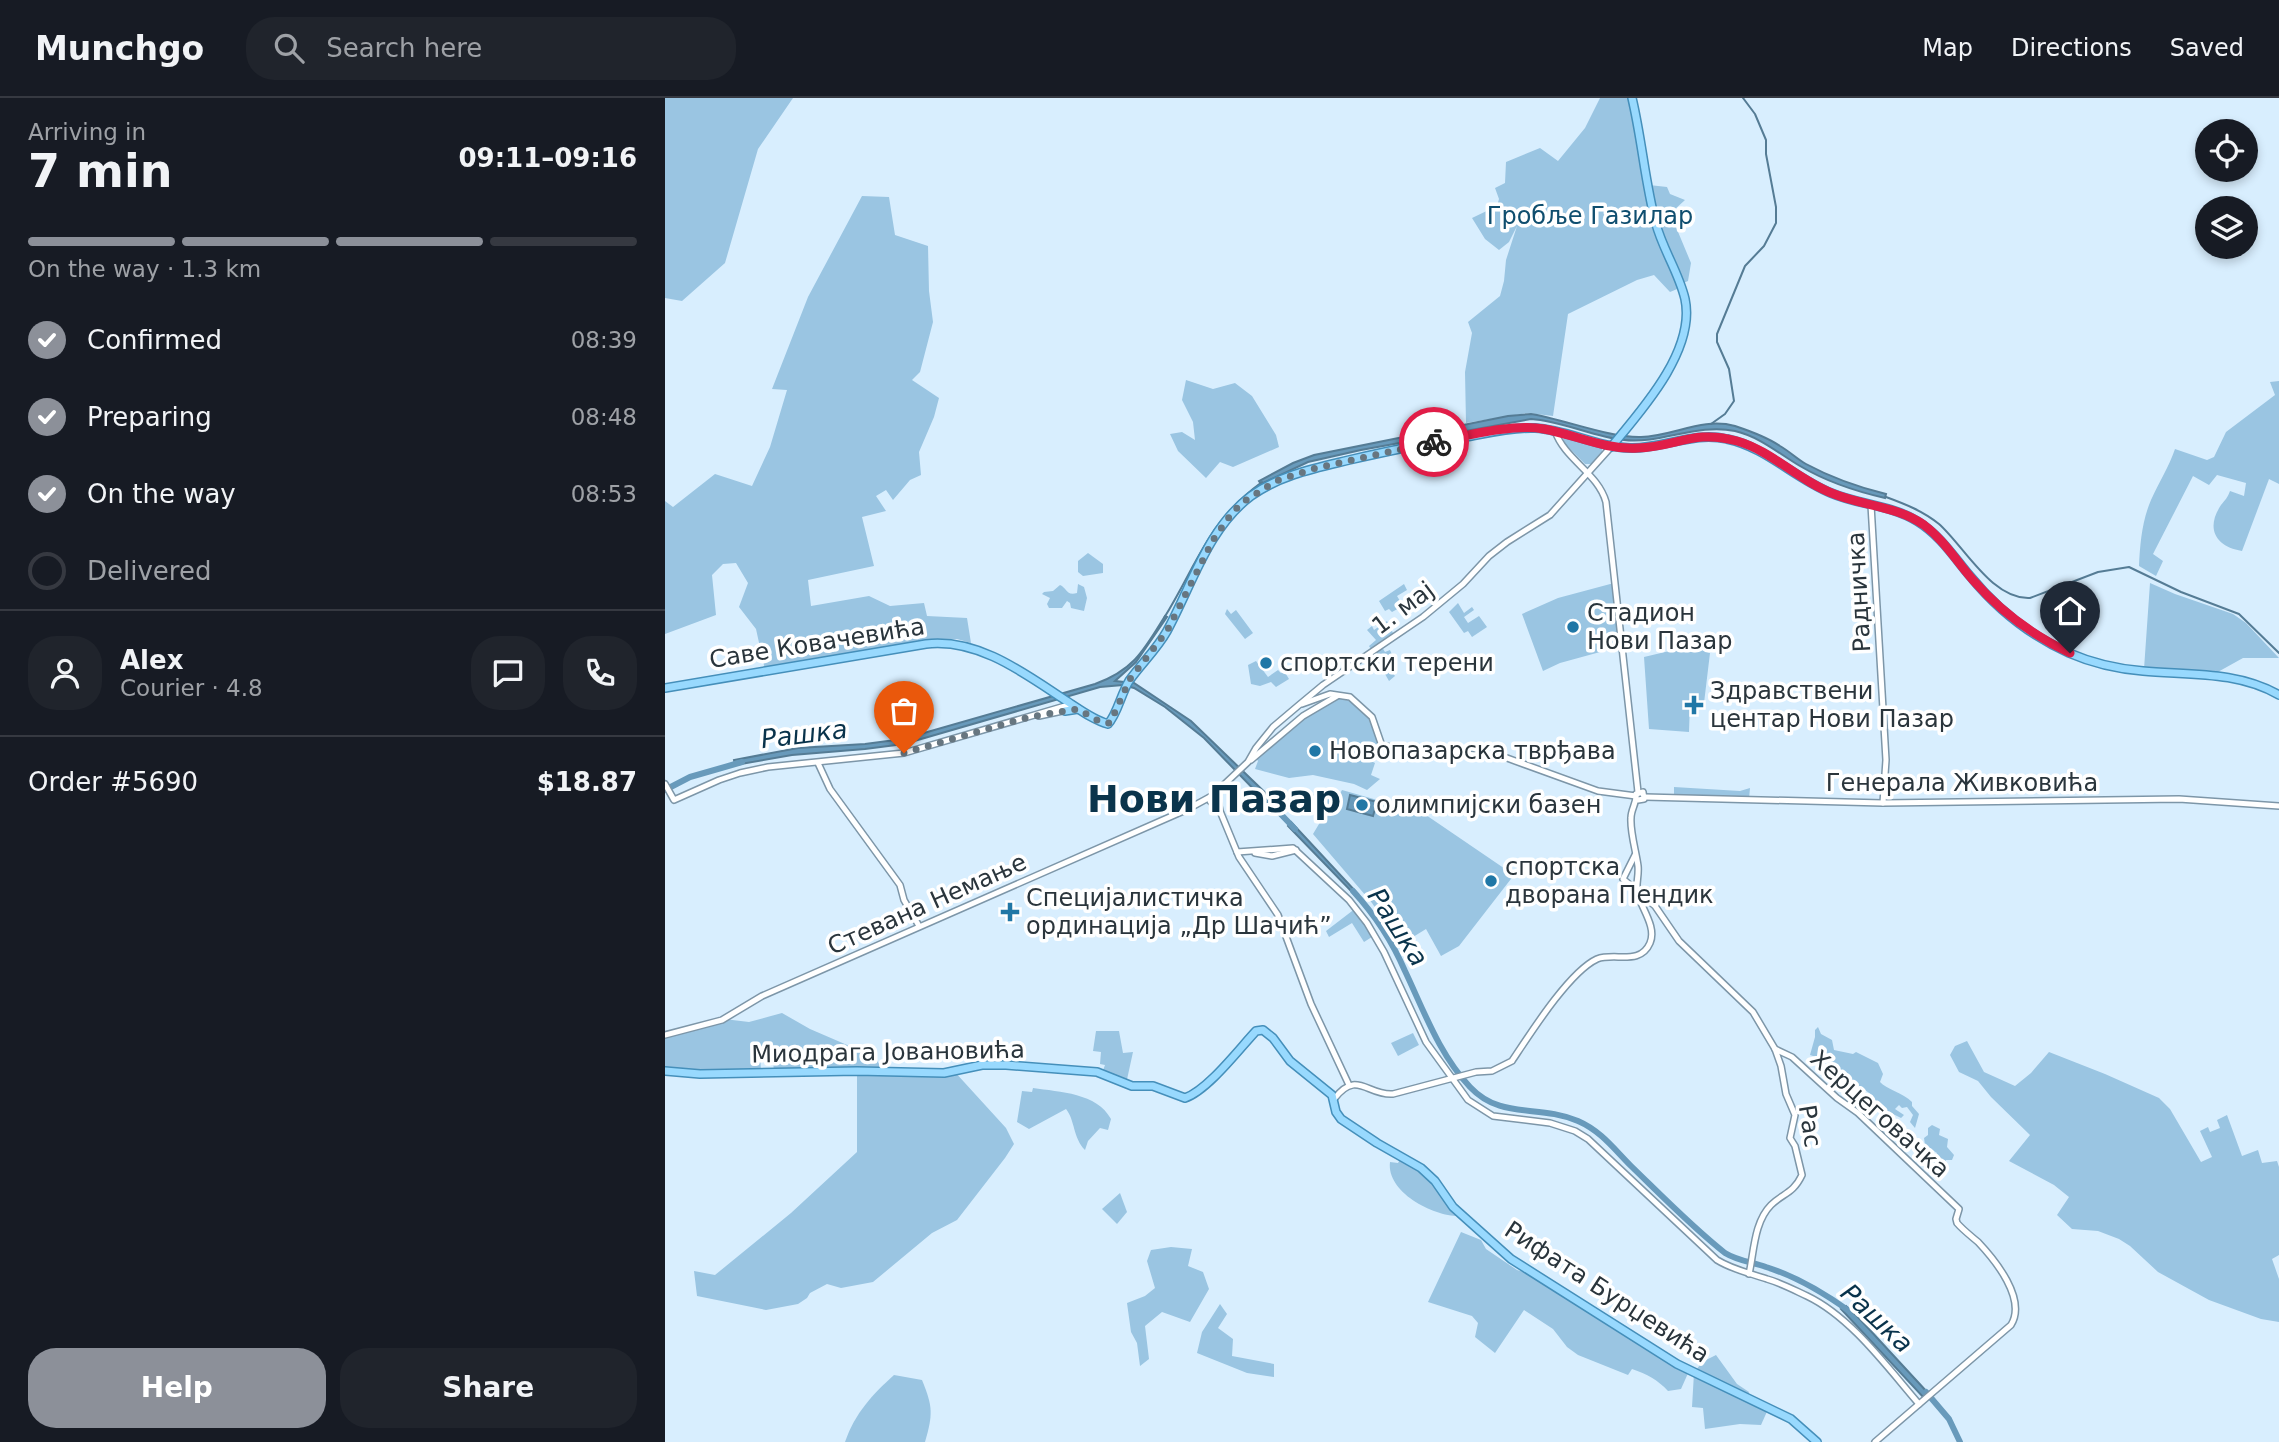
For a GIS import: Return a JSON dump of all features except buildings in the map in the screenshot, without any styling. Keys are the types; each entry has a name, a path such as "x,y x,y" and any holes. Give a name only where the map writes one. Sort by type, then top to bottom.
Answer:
{"main road":[{"path":"1613,444 1658,388 1685,332 1687,319 1682,287 1655,218 1632,98"},
{"path":"1093,717 1105,716 1115,710 1130,679 1167,631 1217,534 1232,513 1259,490 1278,480 1316,468 1516,428 1537,428 1640,448 1691,437 1724,438 1760,451 1815,486 1843,498 1896,511 1925,526 1939,538 1972,579 2004,612 2033,634 2070,653 2126,669 2244,680 2279,695"},
{"name":"Саве Ковачевића","path":"665,688 940,643 981,650 1049,689 1066,705 1108,724 1115,710"},
{"name":"Рифата Бурџевића","path":"1182,1098 1189,1097 1202,1087 1260,1029 1268,1033 1290,1061 1334,1099 1336,1112 1343,1120 1422,1168 1453,1207 1515,1261 1677,1364 1791,1419 1817,1442"},
{"name":"Миодрага Јовановића","path":"665,1071 695,1074 857,1071 939,1073 982,1065 1006,1065 1097,1072 1132,1086 1150,1086 1182,1098"}],"street":[{"path":"1334,1099 1349,1085 1359,1084 1381,1095 1393,1094 1467,1074 1492,1071 1510,1063 1576,974 1597,960 1638,956 1649,946 1651,940 1650,926 1638,893 1638,867 1631,821 1637,796 1606,502 1601,490 1561,444 1555,431"},
{"name":"1. мај","path":"1214,799 1249,761 1269,732 1299,705 1323,685 1423,617 1507,542 1548,517 1613,444"},
{"name":"Радничка","path":"1871,505 1886,760 1883,803"},
{"path":"1299,705 1338,696 1350,698 1372,717 1382,746 1507,758 1598,791 1637,796"},
{"path":"1249,761 1322,700"},
{"path":"665,784 674,800 740,773 768,767 913,751 1066,705"},
{"path":"818,763 829,789 899,885 919,926"},
{"name":"Генерала Живковића","path":"1637,796 1643,792 1645,797 1883,803 2179,799 2279,806"},
{"path":"1214,799 1237,852 1278,915 1308,996 1349,1085"},
{"name":"Стевана Немање","path":"665,1035 724,1019 762,996 1214,799"},
{"path":"1237,852 1253,853 1283,847 1296,850 1349,900 1384,952 1426,1042 1468,1100 1487,1113 1504,1118 1549,1122 1575,1131 1588,1139 1725,1266 1750,1272 1795,1290 1832,1311 1921,1403 1875,1442"},
{"name":"Херцеговачка","path":"1635,854 1623,879 1655,906 1679,941 1749,1007 1775,1049 1781,1066"},
{"name":"Херцеговачка","path":"1775,1049 1792,1057 1837,1098 1858,1113 1959,1209 1957,1223 1983,1248 2008,1286 2016,1309 2013,1323 1921,1403"},
{"name":"Рас","path":"1750,1272 1753,1245 1769,1208 1792,1191 1802,1174 1795,1146 1790,1138 1795,1115 1786,1094 1781,1066"}],"green space":[{"path":"665,98 793,98 758,149 725,263 682,301 665,298"},
{"name":"Гробље Газилар","path":"1600,98 1632,98 1649,185 1667,187 1670,194 1685,200 1673,211 1676,227 1691,263 1688,281 1670,292 1654,275 1637,280 1568,314 1553,416 1528,413 1466,423 1465,372 1472,333 1468,322 1500,296 1506,260 1517,226 1509,242 1499,250 1485,239 1472,218 1497,206 1499,199 1495,188 1505,183 1506,162 1540,148 1558,161 1585,128"},
{"path":"862,196 889,197 895,235 928,246 933,322 920,372 912,380 939,398 919,452 921,475 910,480 893,500 886,490 876,496 886,511 862,517 874,566 808,580 811,606 869,596 890,606 924,603 927,616 967,618 971,643 957,639 931,640 765,670 756,629 739,607 748,583 736,563 723,564 712,575 716,615 665,634 665,501 673,507 715,474 752,486 770,447 787,390 772,389 808,297"},
{"path":"1186,380 1213,389 1235,383 1252,396 1276,435 1279,447 1233,467 1220,462 1206,478 1178,451 1170,434 1182,432 1195,440 1193,422 1182,400"},
{"path":"2279,381 2279,484 2269,479 2242,551 2220,541 2216,536 2214,522 2230,491 2244,496 2246,483 2217,475 2209,485 2193,476 2153,554 2163,561 2156,576 2139,566 2148,508 2175,449 2207,460 2214,457 2226,432 2275,395 2270,382"},
{"path":"1566,437 1602,448 1602,452 1591,464 1585,464 1566,445 1563,439"},
{"path":"1088,553 1103,564 1103,573 1083,576 1078,572 1078,561"},
{"name":"Стадион Нови Пазар","path":"1614,583 1622,646 1560,663 1543,671 1522,614 1558,598"},
{"path":"2150,583 2233,614 2246,623 2279,658 2243,658 2216,673 2144,669"},
{"path":"1078,584 1084,587 1087,598 1084,611 1071,608 1067,601 1062,608 1049,608 1047,604 1050,598 1042,594 1044,592 1053,591 1060,585 1073,594 1077,593"},
{"path":"1404,584 1407,590 1397,596 1403,606 1392,612 1389,609 1385,611 1379,601"},
{"path":"1458,603 1464,613 1472,607 1474,610 1464,617 1468,623 1479,616 1487,627 1472,637 1468,631 1464,633 1449,612"},
{"path":"1227,609 1231,614 1236,610 1253,633 1245,639 1225,614"},
{"path":"1387,621 1394,635 1372,651 1369,646 1376,640 1367,630 1372,626 1374,630"},
{"path":"1699,644 1702,650 1710,653 1704,703 1690,702 1689,732 1649,729 1644,657"},
{"path":"1382,647 1385,652 1390,650 1393,657 1385,662 1395,676 1389,681 1381,667 1376,669 1372,661 1378,656 1376,651"},
{"path":"1256,661 1268,677 1278,670 1281,673 1284,671 1289,679 1276,687 1271,682 1260,686 1251,684 1248,665"},
{"path":"1345,696 1372,717 1382,746 1376,750 1371,761 1375,763 1371,775 1380,779 1367,790 1354,784 1313,775 1289,778 1255,769 1258,761 1255,757 1325,701"},
{"path":"1674,787 1740,791 1750,788 1749,799 1674,797"},
{"path":"1342,790 1423,813 1514,875 1459,946 1441,956 1426,929 1400,945 1372,903 1313,834 1322,819 1308,801 1307,792 1336,801"},
{"path":"1356,908 1375,935 1364,942 1352,923 1329,937 1326,931"},
{"path":"782,1013 810,1029 875,1057 883,1071 954,1071 1006,1128 1014,1144 957,1220 932,1233 873,1282 841,1288 827,1284 810,1293 798,1304 766,1310 697,1296 694,1271 715,1275 791,1213 857,1152 857,1072 774,1072 772,1050 760,1051 761,1073 665,1071 665,1035 724,1019 749,1022"},
{"path":"1818,1027 1821,1034 1832,1040 1834,1050 1853,1054 1856,1052 1878,1063 1883,1074 1880,1082 1912,1102 1919,1114 1915,1128 1910,1122 1913,1115 1907,1107 1902,1108 1899,1105 1895,1109 1904,1115 1901,1118 1881,1108 1872,1095 1830,1065 1825,1054 1816,1057 1810,1055"},
{"path":"1096,1031 1119,1031 1123,1053 1133,1052 1126,1084 1102,1073 1105,1065 1100,1064 1101,1052 1093,1051"},
{"path":"1413,1033 1419,1045 1398,1056 1391,1043"},
{"path":"1967,1041 1984,1072 2015,1086 2031,1073 2049,1052 2159,1098 2170,1109 2201,1162 2212,1157 2200,1131 2208,1127 2210,1132 2220,1128 2217,1120 2227,1115 2242,1156 2258,1150 2262,1163 2277,1161 2279,1167 2279,1255 2272,1259 2279,1279 2279,1322 2261,1319 2209,1300 2158,1272 2119,1239 2098,1231 2072,1229 2057,1215 2069,1197 2054,1185 2009,1161 2030,1135 1978,1081 1959,1072 1950,1055 1955,1046"},
{"path":"1033,1088 1077,1095 1097,1104 1111,1119 1108,1130 1100,1128 1088,1141 1085,1150 1078,1140 1066,1109 1029,1129 1017,1122 1022,1091 1032,1092"},
{"path":"1932,1125 1940,1129 1939,1135 1948,1139 1947,1147 1954,1155 1952,1160 1946,1160 1945,1165 1938,1169 1933,1161 1937,1153 1925,1145 1924,1138"},
{"path":"1402,1156 1413,1161 1462,1216 1439,1213 1404,1193 1391,1173 1390,1162 1398,1163"},
{"path":"1120,1193 1127,1212 1117,1224 1102,1209"},
{"path":"1461,1232 1481,1240 1486,1249 1517,1270 1536,1276 1689,1371 1681,1389 1668,1391 1647,1375 1632,1369 1628,1375 1578,1355 1567,1347 1553,1329 1524,1310 1495,1353 1475,1337 1478,1323 1472,1316 1428,1302"},
{"path":"1171,1247 1192,1249 1188,1266 1203,1272 1209,1289 1190,1322 1162,1312 1145,1326 1149,1359 1140,1366 1127,1303 1145,1296 1155,1288 1147,1261 1151,1250"},
{"path":"1220,1304 1227,1314 1218,1328 1233,1339 1232,1356 1274,1364 1274,1377 1247,1373 1197,1353 1202,1332"},
{"path":"1716,1355 1737,1384 1749,1392 1748,1398 1769,1407 1761,1425 1740,1424 1705,1429 1703,1408 1692,1407 1694,1373 1702,1362"},
{"path":"894,1375 922,1380 931,1411 925,1442 845,1442 865,1405"}],"shaded area":[{"path":"1531,414 1629,437 1653,436 1699,425 1735,426 1770,440 1826,474 1886,494 1885,498 1831,481 1810,472 1761,441 1735,431 1693,431 1652,439 1624,440 1531,419 1308,462 1261,484 1259,481 1314,455 1508,416"},
{"path":"1165,616 1167,617 1136,662 1115,681 1134,683 1191,721 1279,806 1276,813 1266,806 1266,802 1204,738 1165,707 1134,688 1123,685 1100,687 904,744 792,755 735,765 734,760 798,748 903,739 1095,684 1119,672 1137,658"},
{"name":"олимпијски базен","path":"1350,795 1377,802 1373,816 1347,809"},
{"name":"Рашка","path":"1291,822 1358,894 1356,896 1288,826"},
{"path":"1846,1306 1928,1393 1923,1397 1841,1309"}],"waterway":[{"path":"1711,424 1725,414 1734,401 1729,369 1717,342 1717,334 1745,266 1764,246 1776,223 1766,140 1755,114 1743,98"},
{"path":"1164,618 1216,528 1228,512 1262,482"},
{"path":"1886,497 1907,505 1939,524 1991,581 2016,596 2030,598 2098,572 2129,567 2181,592 2239,614 2279,653"},
{"name":"Рашка","path":"665,790 690,777 742,762"},
{"name":"Рашка","path":"1274,807 1295,829"},
{"name":"Рашка","path":"1353,891 1389,939 1433,1032 1449,1061 1470,1087 1494,1104 1563,1116 1586,1125 1607,1141 1677,1211 1725,1253 1798,1280 1849,1311"},
{"name":"Рашка","path":"1926,1392 1949,1419 1960,1442"}],"way so far":[{"path":"904,753 1029,717 1078,709 1102,723 1110,723 1130,679 1167,631 1213,540 1243,502 1276,481 1316,468 1434,442"}],"place":[{"name":"Стадион Нови Пазар","path":"1573,627"},
{"name":"спортски терени","path":"1266,663"},
{"name":"Здравствени центар Нови Пазар","path":"1694,705"},
{"name":"Новопазарска тврђава","path":"1315,751"},
{"name":"олимпијски базен","path":"1362,805"},
{"name":"спортска дворана Пендик","path":"1491,881"},
{"name":"Специјалистичка ординација „Др Шачић”","path":"1010,912"}],"district":[{"name":"Нови Пазар","path":"1214,799"}],"route":[{"path":"1434,442 1516,428 1544,429 1605,446 1627,448 1646,448 1703,436 1737,441 1764,453 1791,472 1831,494 1896,511 1920,523 1939,538 1972,579 2004,612 2033,634 2070,653"}]}
